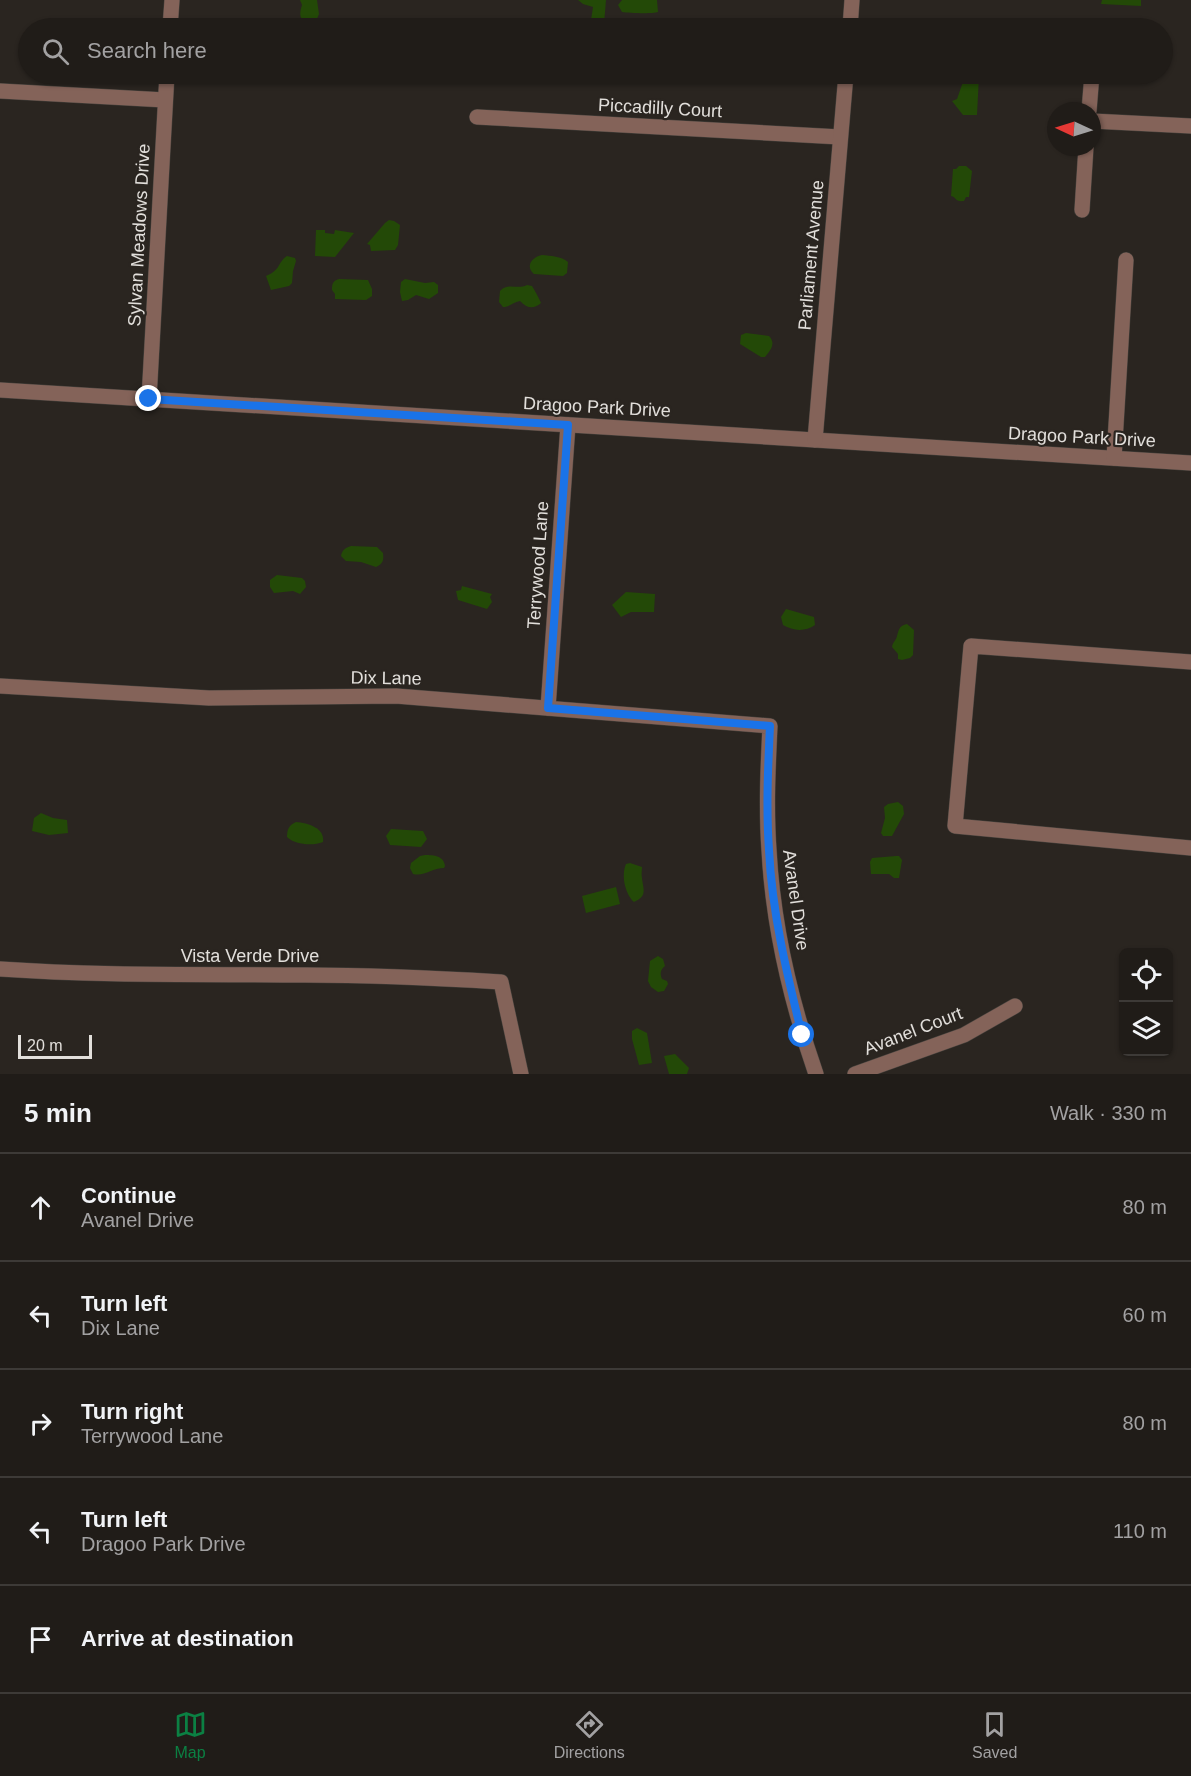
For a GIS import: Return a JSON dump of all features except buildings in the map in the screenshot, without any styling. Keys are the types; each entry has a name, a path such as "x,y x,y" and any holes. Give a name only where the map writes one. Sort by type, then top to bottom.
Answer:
{"street":[{"path":"171,18 172,0"},
{"path":"851,18 852,0"},
{"name":"Sylvan Meadows Drive","path":"149,399 166,84"},
{"name":"Parliament Avenue","path":"815,440 845,84"},
{"path":"1090,102 1091,84"},
{"path":"0,92 165,100"},
{"name":"Piccadilly Court","path":"477,117 840,137"},
{"path":"1101,121 1191,126"},
{"path":"1082,210 1085,156"},
{"path":"1114,458 1126,260"},
{"name":"Dragoo Park Drive","path":"0,390 1191,463"},
{"name":"Terrywood Lane","path":"548,708 568,425"},
{"path":"1191,662 971,646 955,826 1191,848"},
{"name":"Dix Lane","path":"0,686 209,698 396,696 770,726"},
{"name":"Avanel Drive","path":"770,726 767,784 769,851 776,915 786,973 802,1035 816,1074"},
{"name":"Vista Verde Drive","path":"0,969 149,976 399,976 501,982 521,1074"},
{"name":"Avanel Court","path":"855,1074 964,1035 1015,1006"}],"shaded area":[{"path":"300,0 317,0 317,18 302,18"},
{"path":"578,0 606,0 604,18 591,18 593,7"},
{"path":"622,0 657,0 658,12 622,12 618,5"},
{"path":"1102,0 1141,0 1141,6 1101,4"},
{"path":"962,84 979,84 977,115 963,115 952,101 957,99"},
{"path":"966,166 972,171 969,197 966,197 964,201 951,196 953,169"},
{"path":"389,220 400,225 398,245 395,250 371,251 370,245 367,244"},
{"path":"316,230 325,230 325,233 334,234 335,230 354,233 335,257 315,256"},
{"path":"542,255 559,257 568,262 567,273 563,276 534,274 530,268 531,262"},
{"path":"287,256 295,258 296,261 292,283 289,286 271,290 266,276 277,269"},
{"path":"339,279 368,280 372,296 366,300 335,299 332,286"},
{"path":"405,279 425,283 434,282 438,285 438,293 429,299 416,295 402,301 401,282"},
{"path":"532,286 541,303 535,307 525,305 520,301 503,307 499,302 500,291 503,288"},
{"path":"746,333 769,336 772,346 765,357 761,357 740,344 741,335"},
{"path":"351,546 377,547 383,553 383,562 376,567 361,562 346,561 341,554"},
{"path":"277,575 302,578 306,587 300,594 293,591 274,593 270,587 270,580"},
{"path":"462,586 492,594 490,597 492,602 487,609 458,600 456,591 461,590"},
{"path":"626,592 655,594 654,612 631,612 621,617 612,605"},
{"path":"786,609 814,617 815,625 799,630 783,625 781,617"},
{"path":"907,624 914,630 913,655 902,660 898,659 898,654 892,647 900,628"},
{"path":"898,802 903,806 904,814 892,836 883,836 881,833 885,818 884,807"},
{"path":"41,813 67,820 68,833 49,835 32,831 34,818"},
{"path":"296,822 310,825 318,830 323,837 323,842 304,844 290,840 287,837 288,830"},
{"path":"391,829 423,831 427,839 421,847 390,845 386,836"},
{"path":"425,855 441,858 444,868 413,874 410,868 411,863"},
{"path":"899,856 902,860 899,878 894,878 889,874 871,874 872,858"},
{"path":"626,864 642,867 644,892 634,902 628,894 624,879"},
{"path":"616,887 620,904 586,913 582,896"},
{"path":"658,956 663,959 665,966 661,972 662,979 668,984 664,991 658,992 651,987 648,981 650,961"},
{"path":"637,1028 647,1033 652,1063 639,1065 632,1039 632,1031"},
{"path":"675,1054 689,1068 687,1074 669,1074 664,1056"}],"route":[{"path":"149,399 568,425 548,708 770,726 767,784 769,851 776,915 786,973 802,1035"}]}
